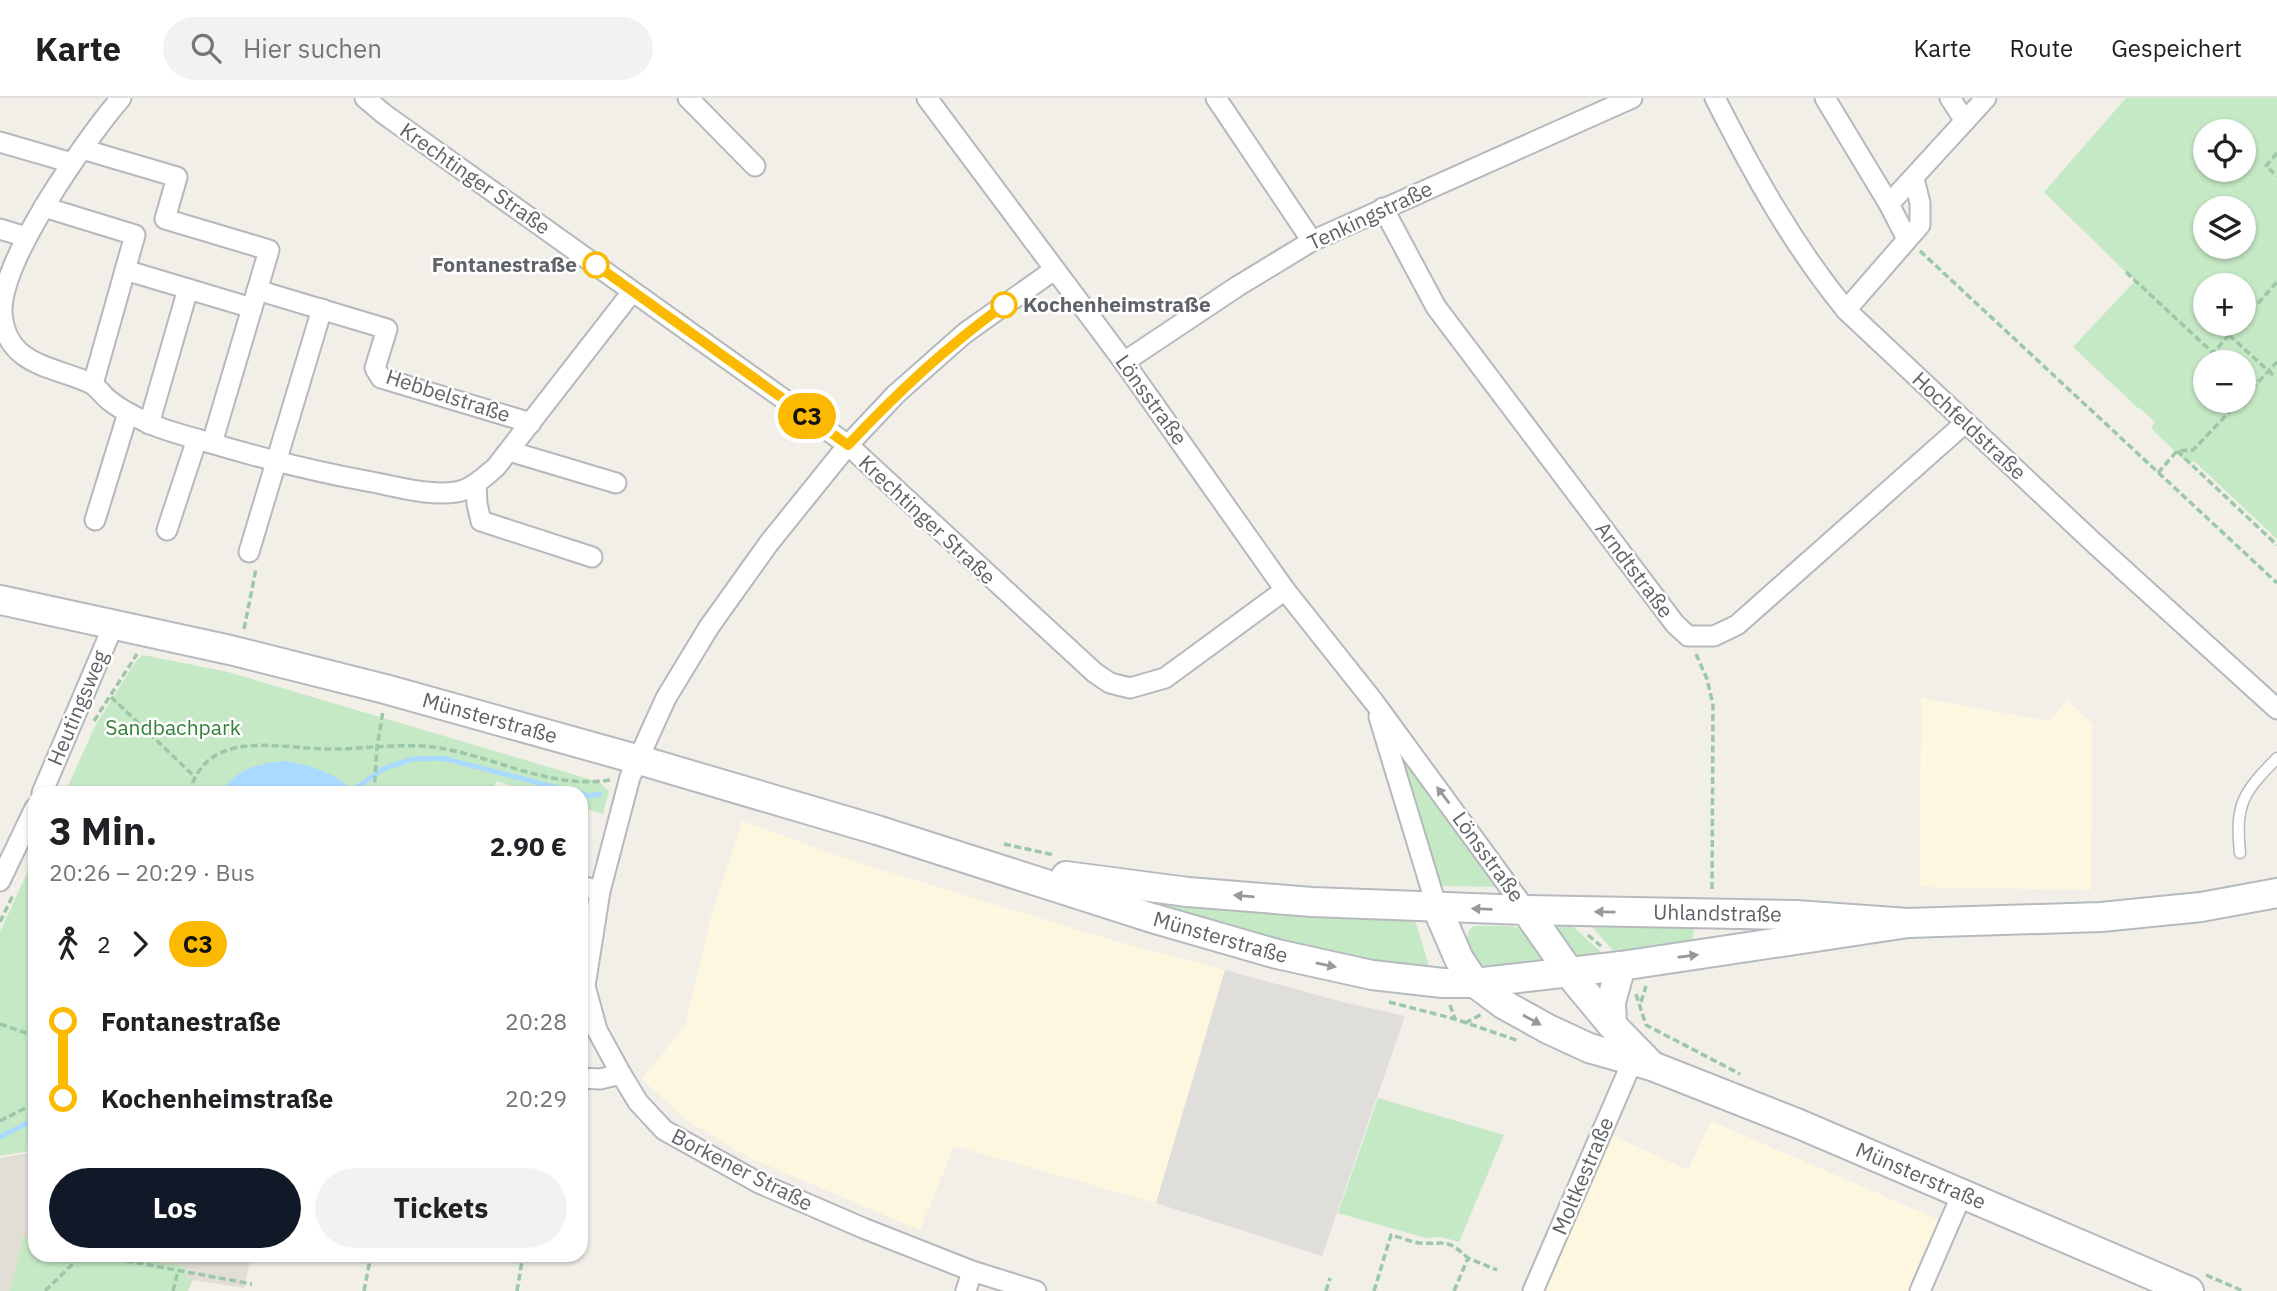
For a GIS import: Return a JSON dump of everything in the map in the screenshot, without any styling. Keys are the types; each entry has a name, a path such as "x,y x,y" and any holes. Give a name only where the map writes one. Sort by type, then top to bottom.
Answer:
{"main road":[{"name":"Münsterstraße","path":"0,600 307,668 633,768 974,860 1152,918 1277,954 1372,975 1443,983 1475,983 1621,966"},
{"name":"Münsterstraße","path":"974,860 1094,881 1188,892 1312,902 1526,910 1569,972 1643,1063"},
{"name":"Uhlandstraße","path":"1526,910 1796,915 1908,923 2114,916 2201,907 2277,893"},
{"name":"Münsterstraße","path":"1437,908 1459,959 1475,983 1503,1004 1548,1029 1589,1048 1643,1063 1799,1124 2189,1291"},
{"name":"Uhlandstraße","path":"1621,966 1908,923"},
{"path":"1612,1025 1611,1002 1621,966"}],"street":[{"path":"121,98 77,156 26,237 6,279 1,314 4,340 23,356 93,384 108,400 149,424 323,473 437,493 459,492 477,484 496,467 632,292"},
{"name":"Krechtinger Straße","path":"365,98 848,445 981,570 1095,673 1110,683 1130,688 1164,678 1285,590"},
{"path":"688,98 755,166"},
{"name":"Lönsstraße","path":"927,98 1124,362 1285,590 1374,702 1526,910"},
{"path":"1216,98 1312,241"},
{"name":"Tenkingstraße","path":"1124,362 1238,286 1312,241 1632,98"},
{"name":"Hochfeldstraße","path":"1715,98 1749,166 1790,233 1846,310 2277,709"},
{"path":"1825,98 1907,239"},
{"path":"1950,98 1965,121"},
{"path":"1889,204 1986,98"},
{"path":"0,142 177,177 165,219 269,250 204,441 167,530"},
{"path":"1846,310 1920,225 1921,214 1914,179"},
{"path":"44,207 135,234 93,384"},
{"name":"Arndtstraße","path":"1383,208 1436,307 1675,624 1688,636 1714,636 1737,625 1965,422"},
{"path":"0,229 26,237"},
{"path":"125,270 188,289 254,299"},
{"path":"633,768 666,698 709,627 769,543 848,445 929,363 1054,270"},
{"path":"149,424 188,289"},
{"name":"Hebbelstraße","path":"254,299 322,309 387,329 375,368 381,378 531,424"},
{"path":"249,552 322,309"},
{"path":"95,520 128,413"},
{"path":"509,451 615,483"},
{"path":"477,484 477,504 481,521 592,557"},
{"name":"Heutingsweg","path":"45,786 114,624"},
{"name":"Lönsstraße","path":"1374,702 1437,908"},
{"name":"Borkener Straße","path":"588,928 590,889 633,768"},
{"path":"0,881 28,823"},
{"name":"Borkener Straße","path":"588,997 597,1030 621,1074 638,1102 664,1130 706,1156 770,1188 972,1271 1036,1291"},
{"name":"Moltkestraße","path":"1533,1291 1643,1063"},
{"path":"588,1078 600,1079 621,1074"},
{"path":"1920,1291 1962,1194"},
{"path":"966,1291 972,1271"}],"lane":[{"path":"2240,853 2237,827 2244,794 2277,758"}],"path":[{"path":"2277,153 2266,166 2277,176"},
{"path":"1907,239 2277,583"},
{"path":"2126,272 2193,334"},
{"path":"2256,306 2277,282"},
{"path":"2195,336 2213,353 2228,336"},
{"path":"2230,336 2274,376"},
{"path":"2256,384 2277,362"},
{"path":"2157,474 2177,452 2193,450 2229,413"},
{"path":"2177,452 2277,545"},
{"path":"244,629 259,556 249,552"},
{"path":"1688,636 1707,679 1713,705 1712,898"},
{"path":"94,721 141,647"},
{"path":"111,697 195,777"},
{"path":"374,786 383,709"},
{"path":"192,786 195,777 209,760 239,745 262,744 328,750 405,745 434,747 547,777 578,782 599,782 633,768"},
{"path":"999,843 1025,851 1064,857"},
{"path":"1641,1004 1651,978"},
{"path":"1378,999 1455,1019 1531,1045"},
{"path":"0,1024 28,1034"},
{"path":"0,1121 28,1107"},
{"path":"1374,1291 1391,1235 1420,1243 1440,1241 1454,1246 1468,1258 1497,1270"},
{"path":"1454,1291 1468,1258"},
{"path":"45,1291 75,1262"},
{"path":"133,1262 252,1284"},
{"path":"364,1291 369,1262"},
{"path":"517,1291 522,1262"},
{"path":"173,1291 177,1270"},
{"path":"1326,1291 1330,1278"}],"shaded area":[{"path":"1921,698 2050,721 2067,700 2092,724 2091,890 1920,887"},
{"path":"742,821 850,860 1108,939 1225,970 1156,1203 954,1146 920,1230 750,1158 685,1119 642,1079 685,1026 711,917"},
{"path":"1225,970 1405,1016 1322,1256 1156,1203"},
{"path":"1711,1121 1939,1220 1909,1291 1543,1291 1612,1135 1688,1170"},
{"path":"28,1153 28,1262 250,1262 244,1288 193,1280 188,1291 0,1291 0,1158"}],"green space":[{"path":"2126,98 2277,98 2277,539 2194,461 2189,465 2151,428 2155,422 2073,347 2135,281 2044,192"},
{"name":"Sandbachpark","path":"143,655 228,672 599,782 609,791 603,814 588,809 588,786 512,786 496,781 494,786 68,786 95,726 136,661"},
{"path":"1395,746 1502,887 1437,886"},
{"path":"28,871 28,1151 0,1156 0,932"},
{"path":"1115,890 1414,917 1430,969 1371,965 1157,910"},
{"path":"1551,919 1568,922 1603,954 1577,960 1549,929"},
{"path":"1586,920 1696,922 1691,945 1616,954"},
{"path":"1474,926 1510,926 1524,929 1551,964 1486,972 1475,964 1465,942"},
{"path":"1378,1098 1504,1135 1459,1242 1441,1237 1426,1238 1338,1213"},
{"path":"23,1237 28,1238 28,1262 159,1262 187,1267 185,1277 192,1280 188,1291 10,1291"}],"water":[{"path":"286,761 313,767 348,786 225,786 241,773 267,763"}],"waterway":[{"path":"359,786 383,769 413,759 442,758 551,786"},
{"path":"588,796 600,794"},
{"path":"0,1137 28,1123"}],"bus line":[{"name":"C3","path":"596,265 848,445 929,363 1004,305"}],"place":[{"name":"Fontanestraße","path":"596,265"},
{"name":"Kochenheimstraße","path":"1004,305"}]}
